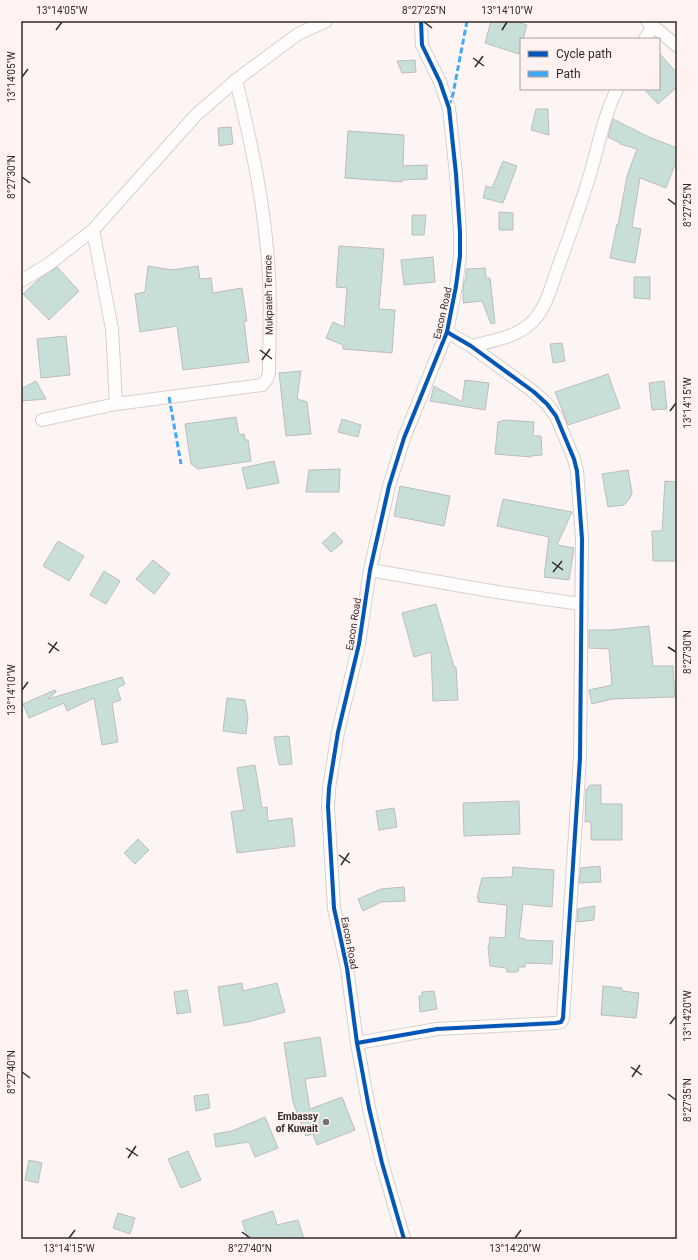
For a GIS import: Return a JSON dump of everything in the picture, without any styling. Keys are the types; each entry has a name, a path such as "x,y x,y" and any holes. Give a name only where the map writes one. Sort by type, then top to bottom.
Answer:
{"street":[{"path":"21,281 49,264 93,230 196,115 236,80 298,34 326,21"},
{"name":"Eacon Road","path":"401,1237 369,1108 357,1043 347,968 334,908 328,807 329,788 338,732 360,644 370,570 389,486 404,438 447,332 460,256 456,174 448,108 440,82 422,45 421,21"},
{"path":"646,38 650,24 677,46"},
{"name":"Mukpateh Terrace","path":"42,420 116,404 262,384 266,379 269,372 270,278 263,212 252,148 236,80"},
{"path":"471,346 508,337 531,324 543,309 574,224 593,164 604,120 617,90"},
{"path":"93,230 112,329 116,404"},
{"path":"357,1043 437,1029 556,1023 561,1022 563,1018 580,758 582,539 577,471 556,416 547,404 534,392 471,346 447,332"},
{"path":"370,570 497,592 581,604"}],"building":[{"path":"491,21 513,21 527,25 523,38 520,38 519,54 485,43"},
{"path":"660,54 677,73 677,87 658,104 645,90 660,90"},
{"path":"415,60 416,72 402,73 397,61"},
{"path":"536,109 548,109 549,135 531,130"},
{"path":"613,119 649,137 677,148 677,159 666,188 640,178 632,227 641,229 635,263 610,258 627,176 637,149 620,144 608,137"},
{"path":"231,127 233,144 219,146 218,128"},
{"path":"348,131 404,135 403,166 427,165 427,179 402,180 402,182 345,178"},
{"path":"503,161 517,166 503,203 483,198 486,186 492,188"},
{"path":"499,212 513,213 513,230 499,230"},
{"path":"412,215 426,215 424,235 412,235"},
{"path":"339,246 384,249 379,309 395,310 392,353 343,349 343,345 326,338 333,322 344,327 347,288 336,287"},
{"path":"433,257 435,282 404,285 401,260"},
{"path":"148,266 172,270 198,266 200,279 211,278 213,293 242,288 247,321 244,321 249,362 183,370 177,326 140,332 135,294 145,292"},
{"path":"57,267 79,291 49,320 23,294 38,280"},
{"path":"485,268 486,278 490,278 495,323 491,324 482,301 463,303 466,269"},
{"path":"634,277 650,277 650,299 634,298"},
{"path":"66,336 70,375 41,378 37,339"},
{"path":"562,343 565,361 553,363 550,344"},
{"path":"301,371 297,399 307,402 311,434 286,436 279,373"},
{"path":"608,374 620,408 568,425 555,392"},
{"path":"465,380 489,383 485,410 430,401 434,386 462,402"},
{"path":"36,381 46,399 21,401 21,389"},
{"path":"664,381 667,409 652,410 649,383"},
{"path":"236,417 239,435 244,434 245,440 248,440 251,461 198,469 191,464 185,424"},
{"path":"342,419 361,425 358,437 338,432"},
{"path":"505,420 534,422 533,436 541,436 542,455 531,457 495,454 498,422"},
{"path":"274,461 279,483 247,489 242,468"},
{"path":"340,469 339,492 306,492 309,470"},
{"path":"628,470 632,492 630,498 624,505 608,507 602,474"},
{"path":"665,481 677,482 677,561 653,561 652,531 662,531"},
{"path":"400,486 450,496 444,526 394,516"},
{"path":"503,499 572,512 557,545 574,548 569,580 544,577 549,537 497,526"},
{"path":"334,532 343,542 331,552 322,543"},
{"path":"58,541 84,556 69,581 43,566"},
{"path":"153,560 170,574 154,594 136,579"},
{"path":"104,571 120,581 106,604 90,595"},
{"path":"436,604 454,667 456,667 458,700 433,701 431,652 414,657 402,613"},
{"path":"649,626 653,666 673,666 675,697 612,699 592,704 589,690 612,685 609,649 589,648 589,630 611,630"},
{"path":"122,677 125,684 117,688 121,700 112,703 118,742 102,745 94,698 67,711 64,703 29,718 23,704 55,690 56,692 48,699"},
{"path":"227,698 245,700 248,717 246,734 223,731"},
{"path":"289,736 292,764 279,765 274,737"},
{"path":"255,765 262,808 267,807 268,821 292,818 295,846 237,853 231,812 244,810 237,768"},
{"path":"590,785 601,785 601,804 622,804 622,840 591,840 591,822 585,822 586,790"},
{"path":"519,801 520,834 464,836 463,803"},
{"path":"394,808 397,827 379,830 376,811"},
{"path":"138,839 149,850 135,864 124,853"},
{"path":"600,866 601,882 579,883 581,868"},
{"path":"513,867 554,870 552,907 523,904 519,938 525,940 553,941 552,964 525,963 525,967 519,967 518,972 507,972 506,968 490,966 488,946 490,937 505,938 507,905 478,902 479,898 477,898 482,878 512,877"},
{"path":"404,887 405,901 381,902 363,911 358,899 381,889"},
{"path":"595,906 594,920 577,922 578,909"},
{"path":"242,983 243,991 277,983 285,1012 248,1022 224,1026 218,987"},
{"path":"603,986 622,988 622,991 639,993 636,1018 601,1015"},
{"path":"187,990 191,1012 177,1014 174,992"},
{"path":"434,991 437,1009 420,1012 419,996 422,996 422,992"},
{"path":"320,1037 326,1076 305,1079 310,1109 342,1097 355,1130 317,1145 313,1134 306,1136 293,1102 284,1043"},
{"path":"208,1094 210,1108 196,1111 194,1096"},
{"path":"265,1117 278,1148 255,1157 249,1142 216,1147 214,1134 232,1131"},
{"path":"188,1151 201,1180 181,1188 168,1159"},
{"path":"29,1160 42,1163 38,1183 25,1180"},
{"path":"273,1211 277,1225 298,1220 304,1239 248,1239 242,1221"},
{"path":"118,1213 135,1218 130,1234 113,1228"}],"marked path":[{"path":"449,106 453,94 467,21"},
{"path":"169,397 181,464"}],"cycle path":[{"path":"404,1239 382,1163 369,1108 357,1043 347,968 334,908 328,807 329,788 338,732 359,644 370,570 389,486 404,438 447,332 460,256 456,174 449,108 440,82 422,45 421,21"},
{"path":"357,1043 437,1029 556,1023 561,1022 563,1018 580,758 582,539 577,471 574,459 556,416 547,404 534,392 471,346 447,332"}],"place":[{"name":"Embassy of Kuwait","path":"326,1122"}]}
